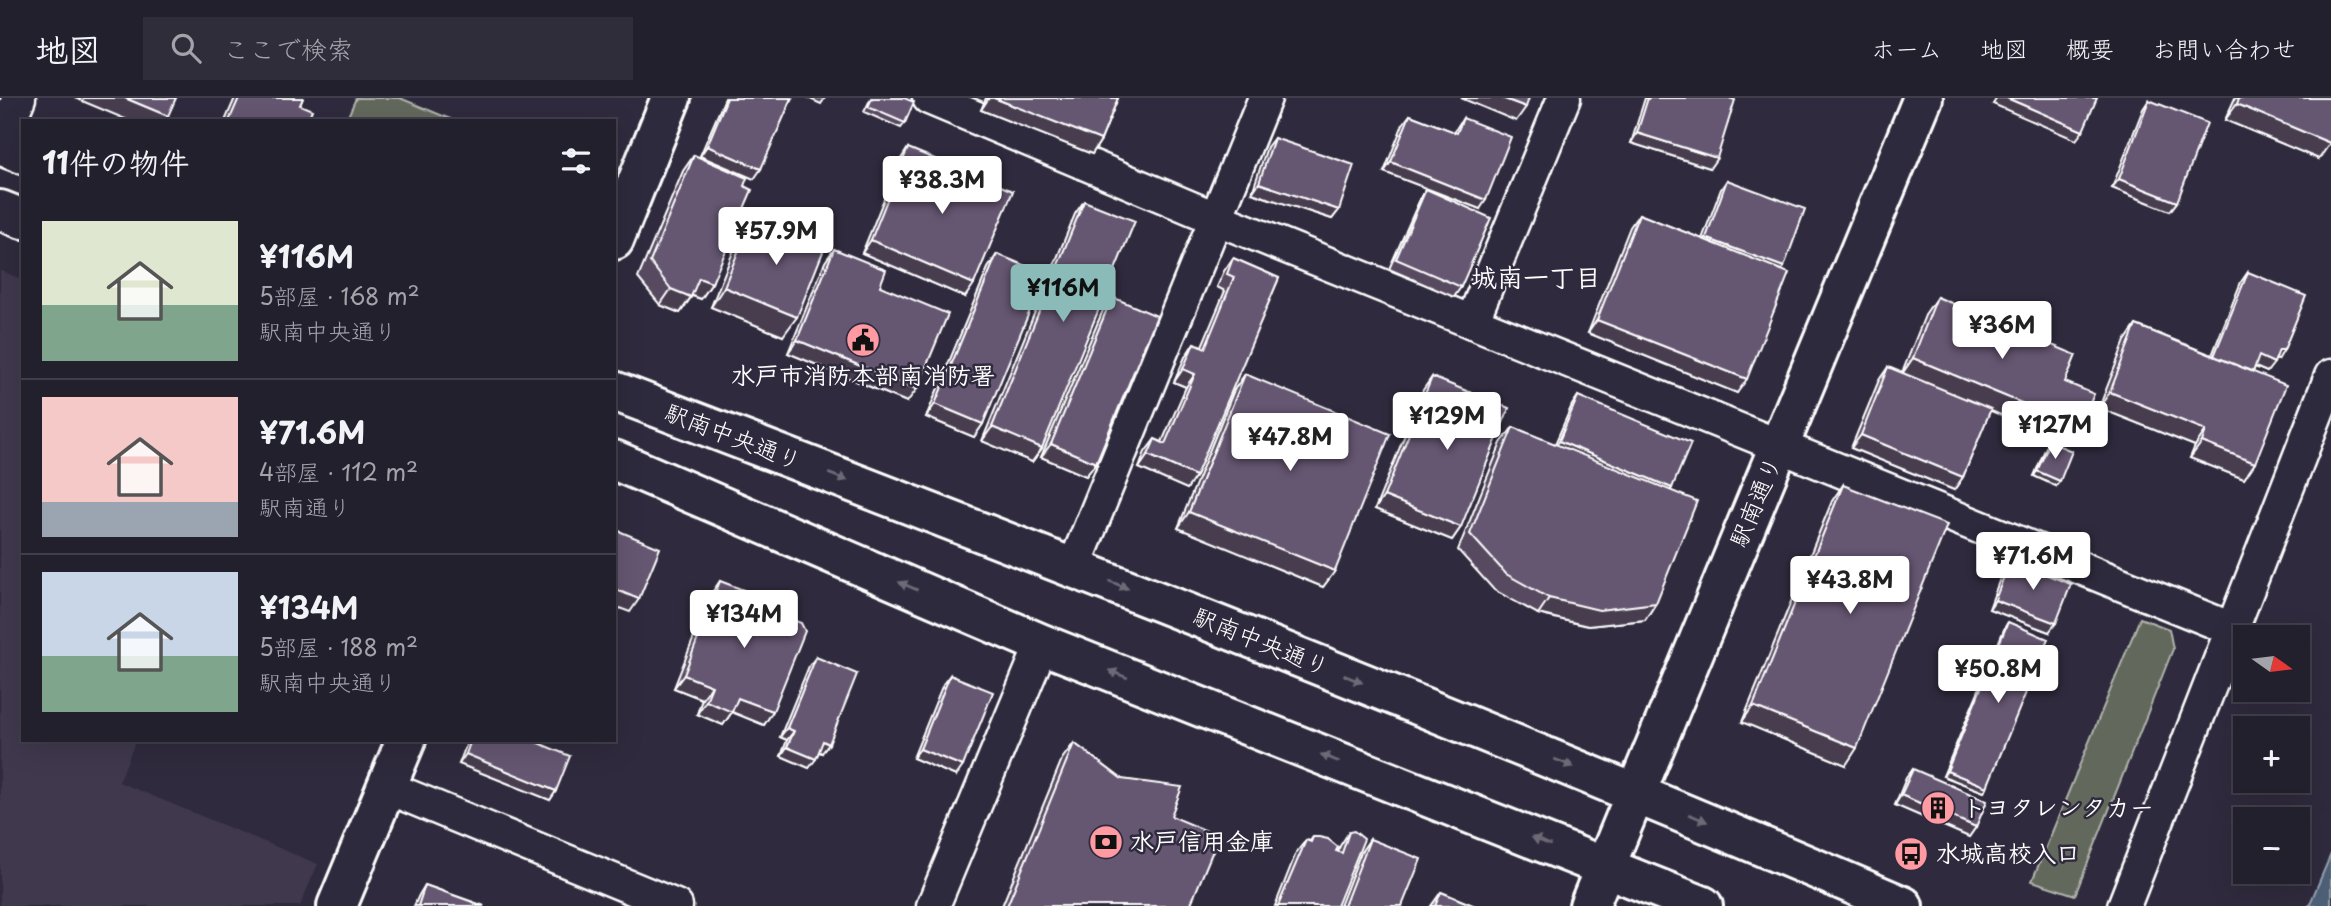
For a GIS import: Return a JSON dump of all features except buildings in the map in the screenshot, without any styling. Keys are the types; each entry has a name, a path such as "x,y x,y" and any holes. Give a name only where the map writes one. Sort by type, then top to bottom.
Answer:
{"street":[{"path":"19,98 0,144 21,153"},
{"path":"616,235 671,98"},
{"path":"929,98 966,105 1215,218 2232,629"},
{"path":"1074,567 1265,98"},
{"path":"1472,322 1564,98"},
{"name":"駅南通り","path":"1589,906 1923,98"},
{"path":"0,209 21,218"},
{"path":"2124,906 2331,376"},
{"name":"駅南中央通り","path":"616,392 1074,567 1635,792 1903,906"},
{"path":"616,461 1042,644 1703,906"},
{"path":"933,906 1042,644"},
{"path":"337,906 405,742"},
{"path":"386,787 633,898 676,906"}],"shaded area":[{"path":"0,270 21,279 21,742 135,742 119,782 318,864 300,906 0,906"}],"green space":[{"path":"356,98 400,98 450,119 347,119"},
{"path":"2140,618 2169,629 2173,649 2075,895 2032,881"}],"water":[{"path":"2331,854 2331,906 2309,906"}],"place":[{"name":"水戸市消防本部南消防署","path":"863,340"},
{"name":"トヨタレンタカー","path":"1938,808"},
{"name":"水戸信用金庫","path":"1106,842"},
{"name":"水城高校入口","path":"1911,854"}],"district":[{"name":"城南一丁目","path":"1536,278"}]}
